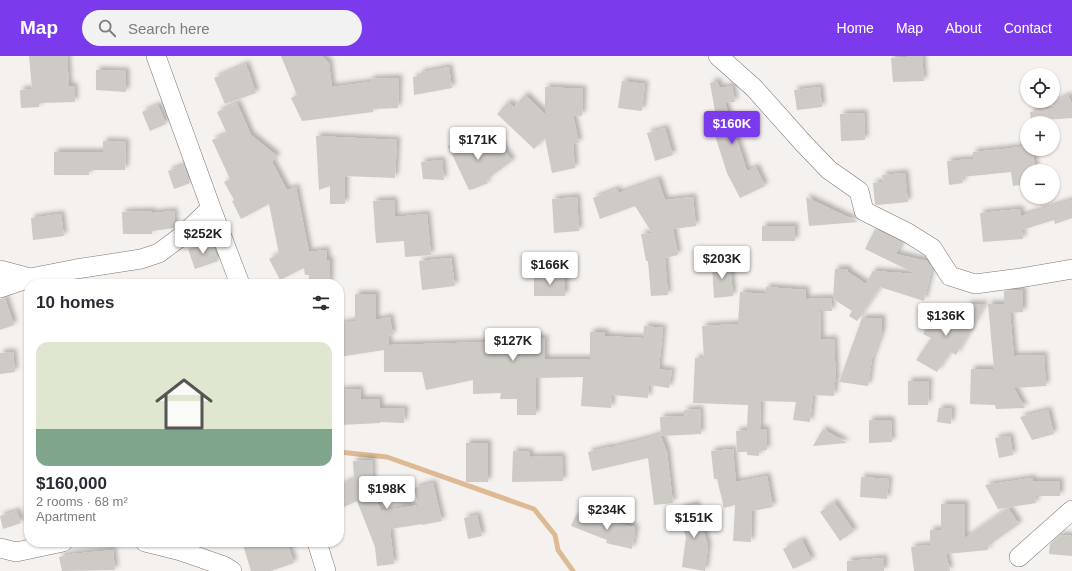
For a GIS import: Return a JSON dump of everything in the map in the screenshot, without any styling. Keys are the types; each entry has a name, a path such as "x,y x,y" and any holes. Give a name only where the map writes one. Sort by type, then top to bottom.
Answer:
{"street":[{"path":"156,56 238,279"},
{"path":"718,56 754,88 829,170 859,191 864,211 908,233 932,248 950,276 975,284 1072,269"},
{"path":"27,279 76,269 141,259 159,253 183,235 211,208"},
{"path":"0,270 30,278"},
{"path":"0,288 24,280"},
{"path":"1019,557 1072,510"},
{"path":"0,548 16,552 40,547"},
{"path":"166,547 182,551 224,566 232,571"},
{"path":"318,547 323,570"}],"building":[{"path":"29,56 67,56 69,86 74,86 75,102 39,103 39,107 21,108 20,90 32,89"},
{"path":"281,56 322,56 329,63 332,87 370,82 370,79 399,78 398,108 373,109 373,112 302,121 291,98 297,95"},
{"path":"922,56 924,81 893,82 891,58"},
{"path":"246,64 256,93 225,104 214,78"},
{"path":"449,67 452,88 414,95 413,77 420,77 419,73"},
{"path":"96,70 126,71 126,92 96,90"},
{"path":"622,81 645,84 642,111 618,108"},
{"path":"717,81 720,88 732,86 735,102 725,103 747,171 756,167 765,186 740,198 727,173 713,129 718,128 710,83"},
{"path":"545,87 583,89 582,116 573,115 579,143 573,144 575,168 552,173 545,138 534,149 497,114 508,102 514,107 525,95 545,114"},
{"path":"820,87 822,107 797,110 794,90"},
{"path":"1068,95 1072,104 1072,118 1060,119 1060,116 1030,116 1030,112 1060,108 1060,99"},
{"path":"237,103 251,135 277,156 272,162 287,190 296,187 309,252 326,250 327,260 330,260 330,279 309,279 309,275 305,275 304,268 279,279 269,259 279,254 269,204 241,219 232,201 234,200 224,182 230,179 212,140 227,134 217,112"},
{"path":"158,105 166,124 150,131 142,112"},
{"path":"864,113 865,140 841,141 840,114"},
{"path":"665,128 673,155 655,161 647,133"},
{"path":"467,135 476,151 485,144 487,147 496,138 512,161 486,180 488,183 469,190 448,146"},
{"path":"316,136 397,140 395,178 345,176 345,204 330,204 330,186 319,190"},
{"path":"103,141 126,142 125,170 89,170 89,175 54,175 54,152 103,152"},
{"path":"1020,147 1020,156 1033,156 1035,164 1020,164 1020,185 1013,186 1011,172 962,177 963,183 949,185 947,161 973,159 973,152"},
{"path":"442,160 444,180 423,179 421,162"},
{"path":"184,165 190,183 174,189 168,171"},
{"path":"905,173 908,202 875,204 873,183 883,182 882,175"},
{"path":"658,179 665,200 693,197 696,226 673,229 678,255 665,258 668,295 651,296 648,261 646,261 641,234 652,233 635,206 600,219 593,198 617,189 619,193"},
{"path":"577,197 579,231 554,233 552,199"},
{"path":"806,197 858,222 809,226"},
{"path":"394,200 395,217 427,214 431,255 405,257 404,241 376,243 373,201"},
{"path":"1072,200 1072,218 1055,224 1054,220 1022,230 1023,239 983,242 980,213 1020,209 1021,216"},
{"path":"152,211 152,213 174,211 175,227 152,231 152,234 123,234 122,212"},
{"path":"61,214 64,236 33,240 31,218"},
{"path":"762,226 795,226 795,241 762,241"},
{"path":"875,229 902,242 896,254 927,261 932,268 924,301 880,287 857,321 849,316 852,311 833,299 835,269 848,269 848,272 866,284 873,271 916,274 865,249"},
{"path":"212,242 218,261 195,269 188,249"},
{"path":"451,258 455,286 422,290 419,261"},
{"path":"730,262 733,296 714,298 712,264"},
{"path":"534,275 565,275 565,296 534,296"},
{"path":"766,287 806,290 806,299 831,298 832,311 820,311 821,340 834,339 836,382 834,396 813,395 810,422 793,420 796,402 761,401 760,429 766,429 767,450 759,451 759,456 747,455 747,452 737,452 736,431 747,430 748,405 693,403 695,358 704,359 702,326 738,324 740,292 765,294"},
{"path":"1023,290 1023,312 1010,313 1014,356 1044,355 1046,386 1014,388 1025,408 996,409 995,405 970,404 971,369 994,369 988,304 1004,304 1004,291"},
{"path":"355,294 376,294 376,320 390,317 393,335 388,336 389,345 522,341 522,336 537,336 537,338 545,338 545,359 590,359 590,332 605,332 605,336 643,338 644,326 663,328 659,369 672,371 669,388 649,385 648,398 612,395 611,408 581,406 583,377 536,378 536,415 517,415 517,399 500,399 501,393 473,394 473,380 426,390 422,372 384,372 384,350 344,356 344,323 355,321"},
{"path":"5,298 14,325 0,330 0,299"},
{"path":"967,304 985,304 956,355 950,352 937,372 916,360 931,338 923,334 936,311 967,328"},
{"path":"862,318 882,318 882,332 872,359 868,386 839,382"},
{"path":"13,352 15,372 0,374 0,353"},
{"path":"908,381 929,381 928,405 908,405"},
{"path":"360,389 361,399 380,399 380,408 405,409 404,423 380,422 344,425 344,390"},
{"path":"939,408 952,409 951,424 937,422"},
{"path":"700,409 701,434 661,436 660,417 684,416 684,410"},
{"path":"1048,410 1054,434 1032,440 1020,417"},
{"path":"869,420 891,420 892,442 869,443"},
{"path":"823,429 847,443 813,446"},
{"path":"660,434 667,452 673,503 654,505 648,458 592,471 588,452 649,438"},
{"path":"1010,436 1013,455 999,458 995,438"},
{"path":"466,443 488,443 488,482 466,482"},
{"path":"733,449 736,482 767,476 773,507 752,511 751,542 733,541 735,505 724,508 717,479 714,479 711,451"},
{"path":"513,451 530,452 530,457 562,456 563,481 512,482"},
{"path":"372,460 373,492 381,511 418,505 414,488 433,483 442,521 390,529 394,564 377,566 375,547 357,501 344,507 344,484 354,479 353,461"},
{"path":"861,477 889,479 887,499 860,497"},
{"path":"1032,478 1033,481 1060,481 1060,496 1035,496 1036,503 998,509 985,485"},
{"path":"834,502 854,531 840,541 820,512"},
{"path":"696,504 708,546 705,571 682,567 686,538 678,509"},
{"path":"941,504 965,504 965,538 1008,508 1019,524 988,546 988,550 946,554 950,571 914,571 911,547 930,545 930,530 941,530"},
{"path":"17,511 21,523 3,529 0,516"},
{"path":"477,515 482,536 468,539 464,518"},
{"path":"576,515 635,527 632,549 606,543 607,540 571,526"},
{"path":"1060,535 1072,536 1072,556 1049,554 1050,544"},
{"path":"802,540 812,560 793,569 783,549"},
{"path":"244,547 289,547 294,563 271,571 251,571"},
{"path":"113,550 115,570 62,571 59,557 72,554"},
{"path":"884,558 884,571 847,571 847,561"}],"waterway":[{"path":"344,453 387,457 534,509 555,535 558,550 573,571"}]}
